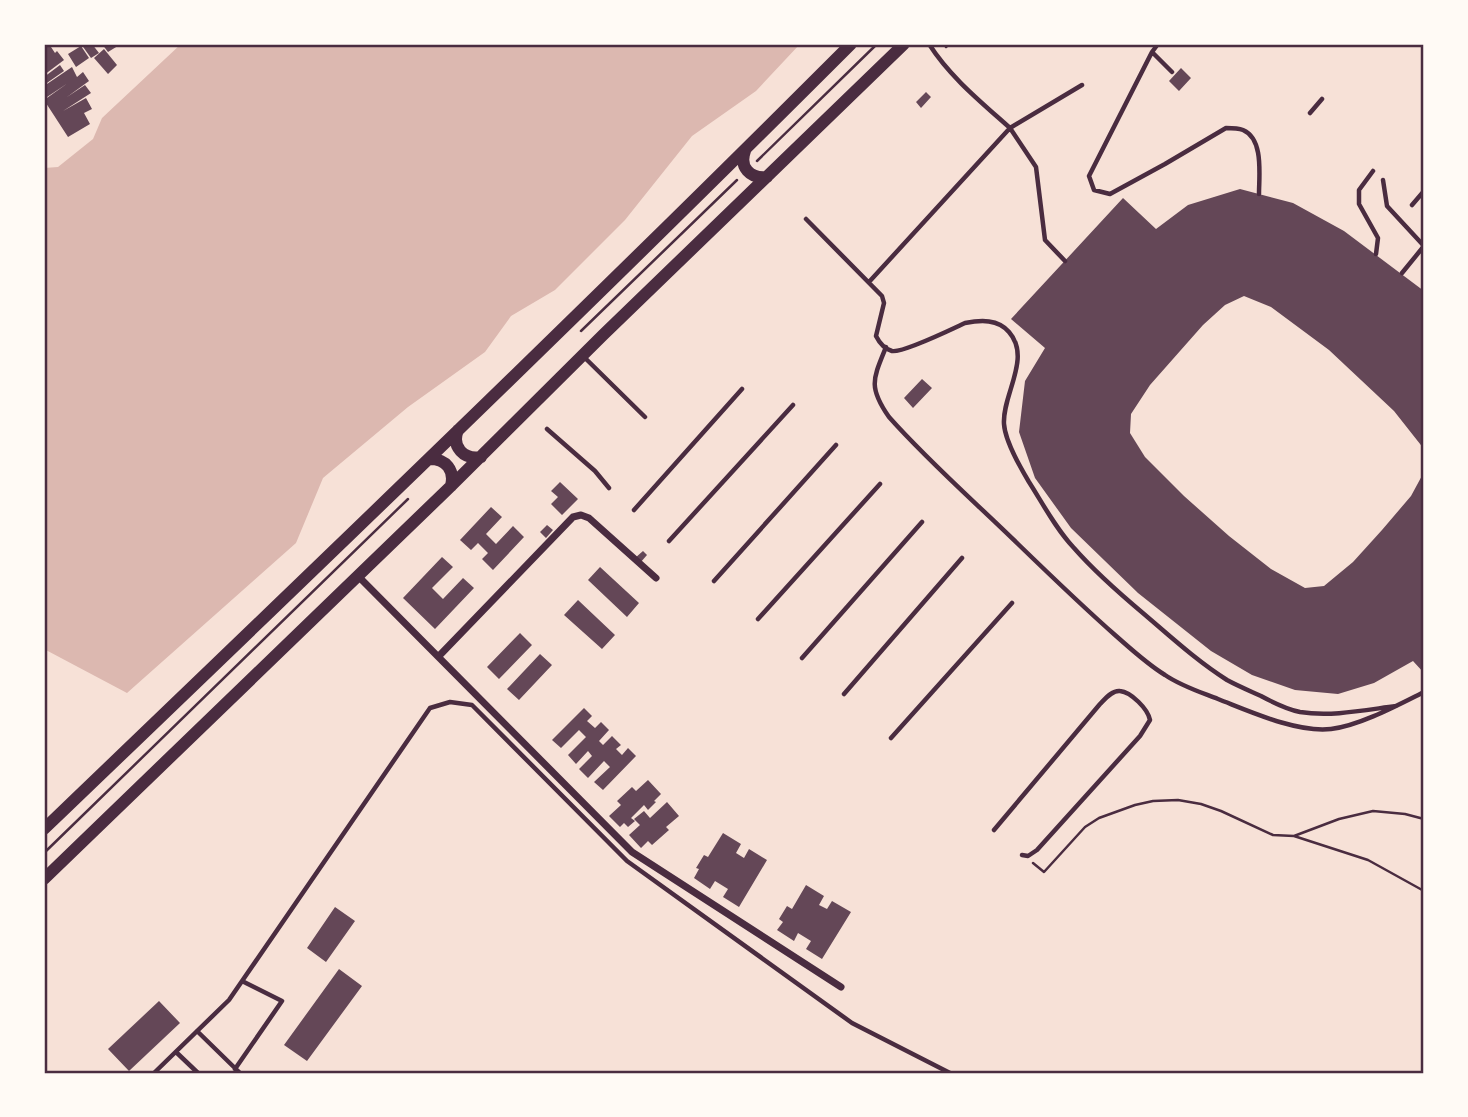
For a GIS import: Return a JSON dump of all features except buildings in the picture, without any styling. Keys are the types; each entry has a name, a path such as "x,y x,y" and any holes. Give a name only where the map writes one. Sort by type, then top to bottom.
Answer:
{"main road":[{"path":"44,829 430,459 851,44"},
{"path":"44,879 481,457 898,47"},
{"path":"745,150 743,164 746,171 752,176 767,177"},
{"path":"721,173 735,172 741,176 746,182 745,197"},
{"path":"458,430 458,450 472,458 481,457"},
{"path":"430,459 438,459 449,468 452,474 451,486"}],"street":[{"path":"439,656 573,517 581,515 589,518 656,578"},
{"path":"358,576 632,852 841,986"}],"lane":[{"path":"929,44 952,75 1010,128 1036,167 1045,240 1065,261"},
{"path":"1158,44 1089,176 1094,190 1110,194 1226,128 1244,131 1256,141 1260,165 1259,194"},
{"path":"1152,52 1172,72"},
{"path":"869,282 1010,128 1082,85"},
{"path":"1310,113 1322,99"},
{"path":"1373,171 1359,190 1359,204 1378,238 1376,254"},
{"path":"1383,180 1387,206 1424,246 1402,273"},
{"path":"1412,205 1424,191"},
{"path":"806,219 879,292 883,299 875,332 877,340 886,347 895,351 906,348 973,322 999,323 1013,335 1018,352 1017,365 1004,430 1028,479 1065,537 1108,583 1201,662 1228,680 1284,708 1302,712 1341,712 1396,706"},
{"path":"886,347 876,372 874,390 889,417 1052,577 1120,640 1165,675 1184,686 1236,706 1293,726 1313,729 1331,729 1354,723 1424,692"},
{"path":"582,355 645,418"},
{"path":"634,510 741,389"},
{"path":"669,541 793,405"},
{"path":"547,429 595,471 609,488"},
{"path":"714,581 836,445"},
{"path":"758,619 880,484"},
{"path":"802,658 922,522"},
{"path":"844,694 962,558"},
{"path":"891,738 1012,603"},
{"path":"994,830 1111,694 1124,692 1145,708 1150,720 1140,736 1037,850 1028,856 1022,855"},
{"path":"154,1073 229,1000 430,708 450,702 472,705 627,861 852,1023 950,1073"},
{"path":"235,1069 282,1001 242,981"},
{"path":"197,1031 240,1073"},
{"path":"176,1052 198,1073"}],"path":[{"path":"1022,855 1044,872 1085,827 1099,818 1135,805 1178,800 1221,811 1273,835 1294,836 1368,860 1424,891"},
{"path":"1294,836 1339,819 1373,811 1424,819"}],"shaded area":[{"path":"181,44 800,44 756,91 692,136 625,220 555,290 511,316 485,352 408,407 323,478 296,543 127,693 44,649 44,168 58,167 93,139 102,118"}]}
